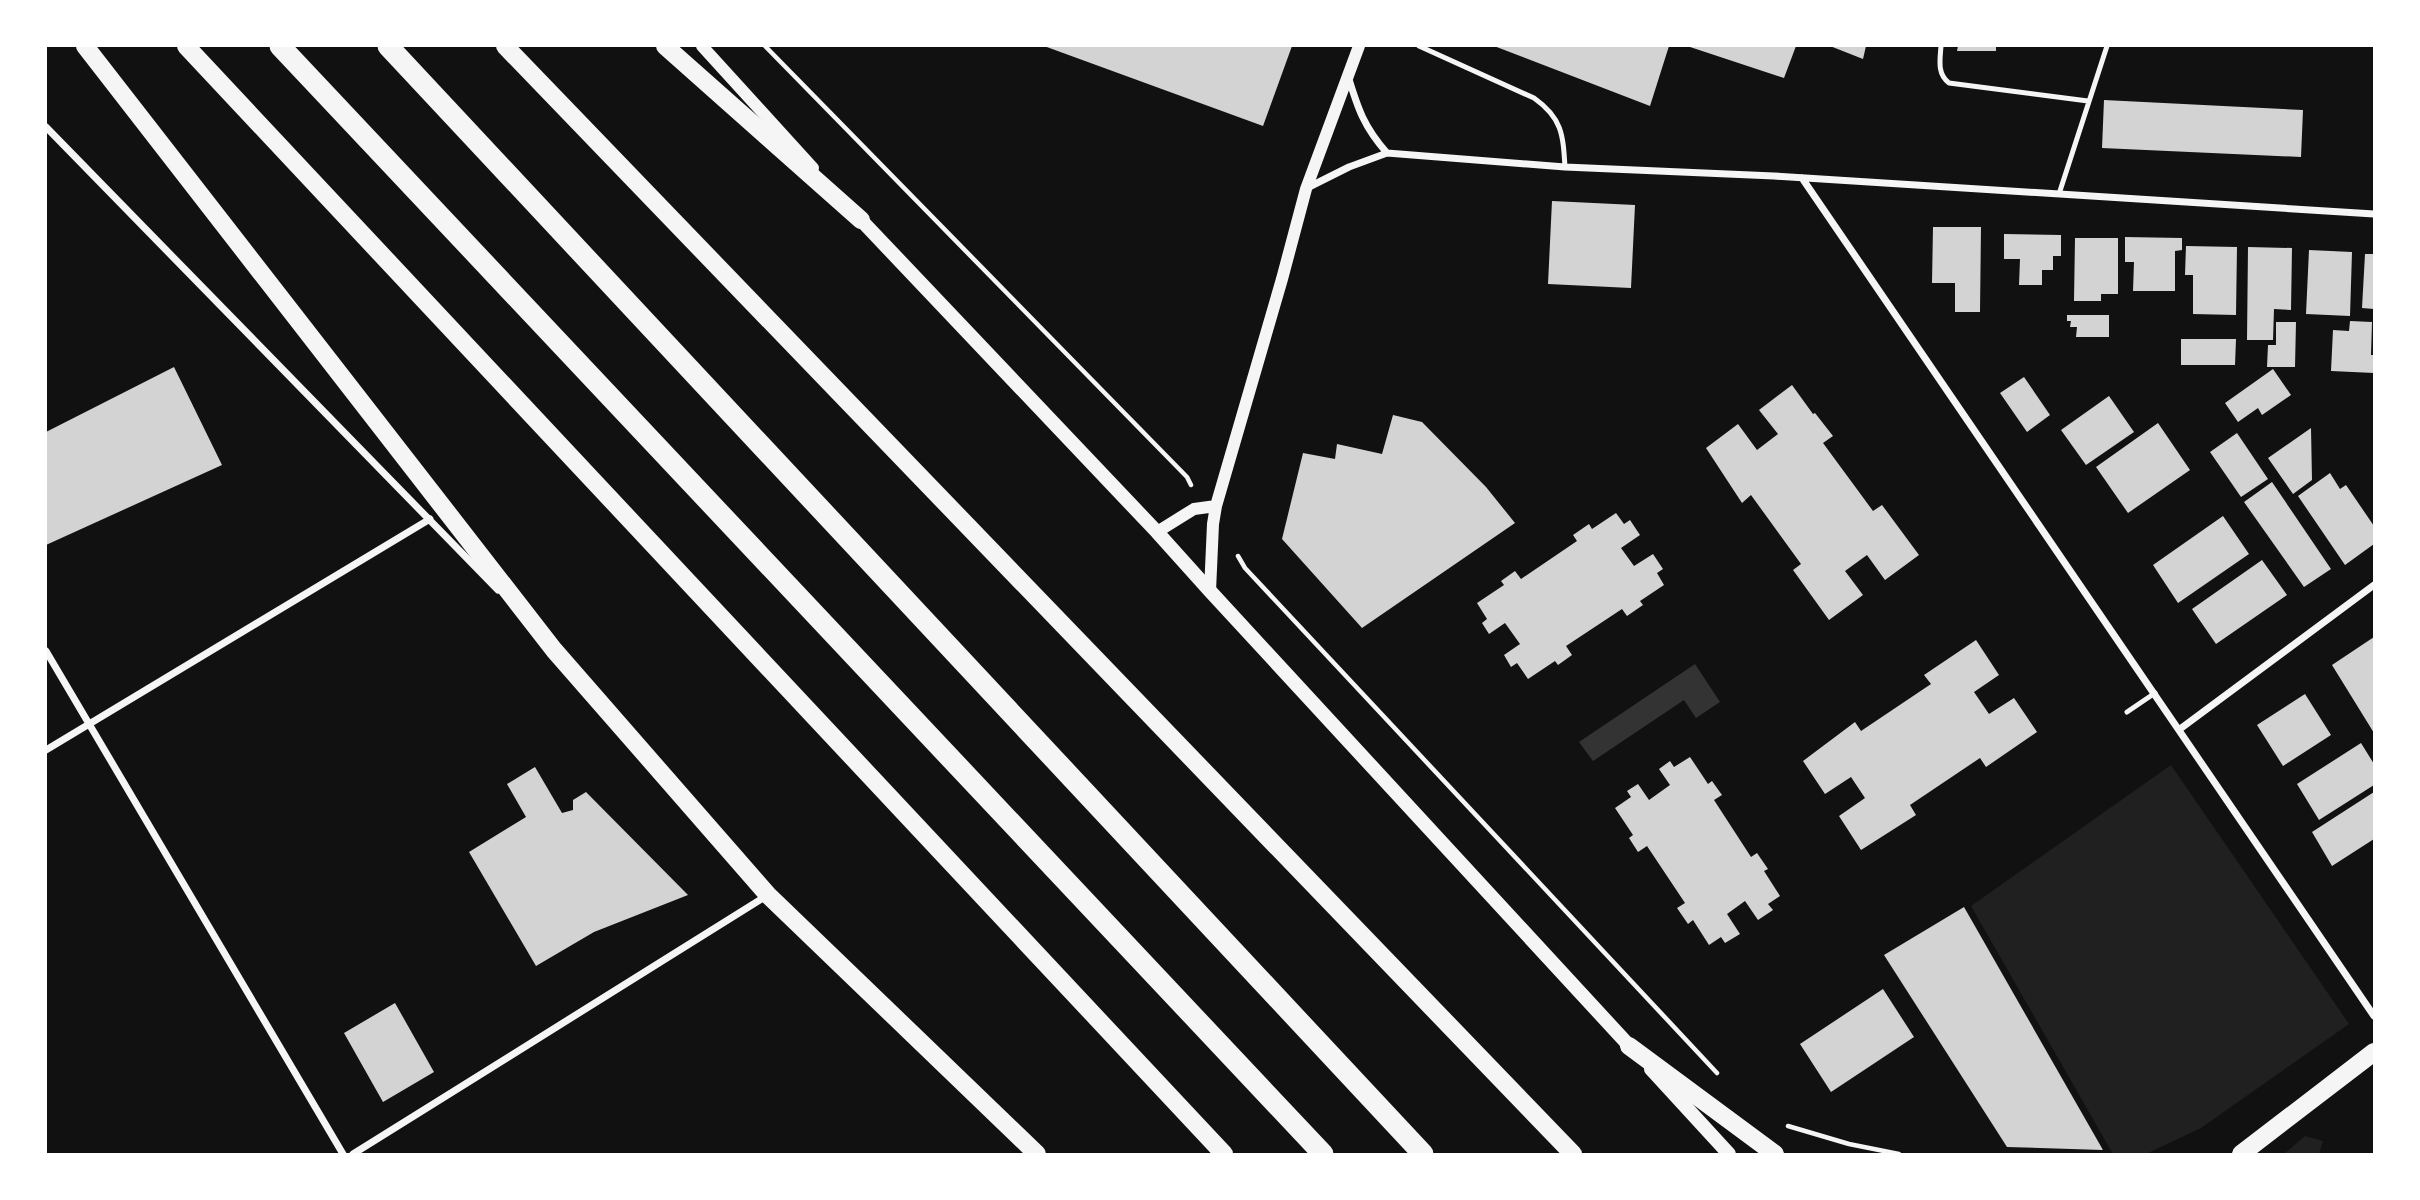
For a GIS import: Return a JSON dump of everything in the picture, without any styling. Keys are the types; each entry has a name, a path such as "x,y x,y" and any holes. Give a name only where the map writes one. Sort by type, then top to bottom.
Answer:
{"highway":[{"path":"280,46 1323,1154"},
{"path":"388,46 1423,1154"}],"main road":[{"path":"85,46 554,650 768,895 1028,1151"},
{"path":"186,46 1224,1154"},
{"path":"505,46 1573,1154"},
{"path":"665,46 860,220 1157,532 1729,1154"},
{"path":"1629,1046 1775,1154"},
{"path":"2241,1154 2375,1052"}],"street":[{"path":"702,46 860,220"},
{"path":"1210,591 1216,506 1306,188 1359,46"},
{"path":"1348,76 1359,114 1370,134 1387,153"},
{"path":"46,127 430,519 554,650"},
{"path":"1306,188 1349,167 1387,153 1565,167 1802,178 2375,214"},
{"path":"1802,178 2375,1016"},
{"path":"1157,532 1194,509 1216,506"},
{"path":"46,750 430,519"},
{"path":"2180,729 2375,585"},
{"path":"46,652 343,1154"},
{"path":"353,1154 768,895"}],"lane":[{"path":"1419,46 1534,98 1551,110 1563,133 1565,167"},
{"path":"1941,46 1940,70 1943,78 1950,83 2088,101"},
{"path":"2059,194 2107,46"},
{"path":"2127,712 2155,693"}],"path":[{"path":"765,46 1187,477"},
{"path":"1245,568 1726,1082"},
{"path":"1777,1123 1849,1144 1899,1154"}],"shaded area":[{"path":"1695,664 1720,702 1696,718 1684,700 1593,761 1579,742"},
{"path":"2171,765 2349,1024 2201,1128 2146,1154 2113,1154 1971,906"},
{"path":"2305,1136 2323,1141 2319,1154 2284,1154"}],"building":[{"path":"1044,46 1292,46 1263,126"},
{"path":"1494,46 1669,46 1650,106"},
{"path":"1687,46 1796,46 1784,78"},
{"path":"1830,46 1866,46 1863,59"},
{"path":"1958,46 1996,46 1996,51 1957,51"},
{"path":"2104,100 2303,110 2301,157 2102,148"},
{"path":"1552,201 1635,205 1631,288 1548,284"},
{"path":"1933,227 1981,227 1980,312 1955,312 1955,283 1932,283"},
{"path":"2004,234 2061,235 2061,256 2053,256 2053,270 2042,270 2042,285 2019,285 2020,259 2004,259"},
{"path":"2125,237 2182,238 2182,250 2175,251 2175,291 2133,291 2134,262 2125,262"},
{"path":"2075,238 2118,238 2118,294 2101,294 2101,301 2074,301"},
{"path":"2186,246 2237,247 2236,315 2193,314 2193,275 2185,275"},
{"path":"2248,247 2292,248 2291,310 2274,309 2273,340 2247,340"},
{"path":"2309,250 2352,252 2350,316 2306,314"},
{"path":"2365,254 2374,254 2374,309 2362,308"},
{"path":"2067,315 2109,315 2109,337 2076,337 2077,327 2070,327 2071,321 2067,321"},
{"path":"2350,321 2372,322 2371,355 2374,355 2374,373 2331,371 2333,330 2349,331"},
{"path":"2276,322 2296,322 2295,367 2267,367 2268,345 2276,345"},
{"path":"2181,339 2236,339 2235,365 2181,365"},
{"path":"174,367 222,465 46,545 46,432"},
{"path":"2273,369 2291,395 2262,415 2258,408 2238,422 2225,403"},
{"path":"2024,377 2050,415 2027,432 2000,393"},
{"path":"1792,385 1833,436 1823,443 1873,511 1882,505 1919,555 1885,580 1867,555 1845,571 1863,595 1829,620 1793,570 1801,564 1751,495 1742,503 1706,448 1738,424 1757,450 1778,434 1759,410"},
{"path":"2109,396 2134,432 2086,465 2061,430"},
{"path":"1393,415 1422,422 1486,487 1515,523 1362,628 1282,539 1303,453 1335,459 1337,444 1382,454"},
{"path":"2158,423 2190,470 2128,513 2096,467"},
{"path":"2311,428 2312,480 2293,494 2268,458"},
{"path":"2237,433 2268,479 2241,497 2210,452"},
{"path":"2330,473 2340,489 2346,485 2374,526 2374,544 2345,565 2298,496"},
{"path":"2272,482 2331,569 2304,587 2244,502"},
{"path":"1616,513 1624,524 1630,520 1640,535 1621,548 1634,566 1653,554 1663,569 1657,573 1664,585 1640,601 1643,605 1627,616 1622,609 1566,646 1572,655 1558,665 1555,661 1528,679 1517,663 1511,667 1504,655 1520,644 1505,623 1489,634 1482,623 1487,619 1477,603 1504,585 1501,581 1515,571 1521,579 1577,541 1573,535 1589,524 1592,529"},
{"path":"2223,516 2249,554 2178,603 2153,565"},
{"path":"2262,560 2287,595 2216,644 2192,609"},
{"path":"2374,637 2374,733 2332,665"},
{"path":"1976,640 1999,675 1974,692 1989,714 2014,698 2037,732 1986,767 1980,758 1910,805 1916,815 1861,850 1839,816 1865,798 1851,777 1825,794 1803,761 1855,722 1861,731 1931,684 1924,675"},
{"path":"2305,694 2331,735 2283,766 2257,725"},
{"path":"2361,743 2374,764 2374,785 2319,820 2297,784"},
{"path":"1690,757 1708,784 1712,781 1722,795 1714,800 1751,857 1757,853 1768,869 1764,871 1780,896 1768,904 1773,910 1758,920 1745,901 1727,914 1740,934 1725,943 1721,937 1709,945 1693,920 1688,924 1677,908 1685,903 1647,846 1638,852 1629,838 1633,835 1615,808 1631,797 1627,791 1638,784 1649,800 1670,785 1659,769 1670,761 1674,767"},
{"path":"535,767 562,813 573,810 573,800 586,792 688,895 594,932 536,966 469,852 526,817 507,784"},
{"path":"2374,792 2374,839 2332,866 2312,832"},
{"path":"1964,907 2103,1150 2007,1147 1884,955"},
{"path":"1883,989 1914,1037 1831,1092 1800,1044"},
{"path":"395,1003 434,1072 383,1102 344,1033"}]}
